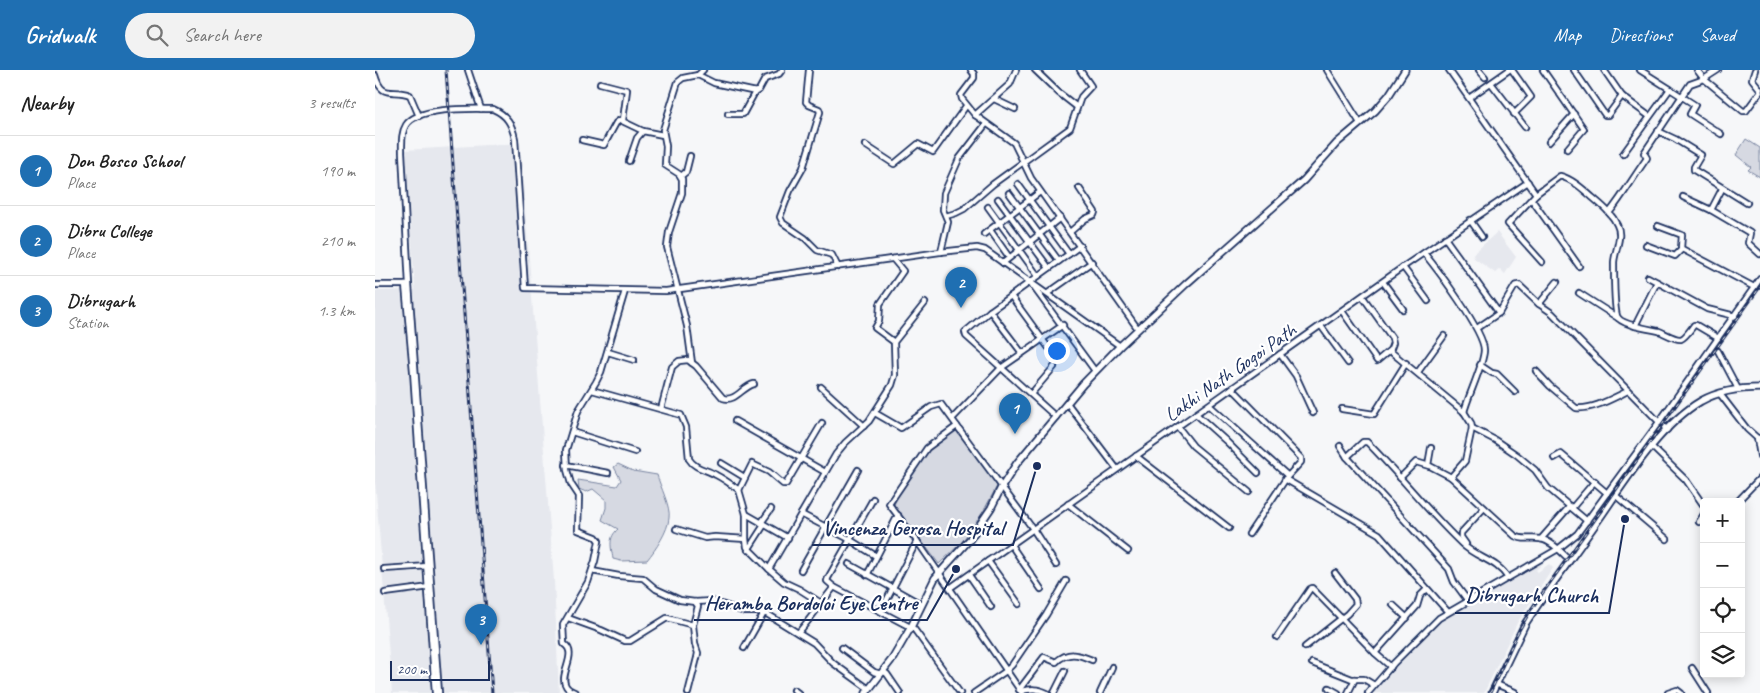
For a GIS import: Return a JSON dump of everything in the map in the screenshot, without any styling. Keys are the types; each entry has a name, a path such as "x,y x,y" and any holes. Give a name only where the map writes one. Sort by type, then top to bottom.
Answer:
{"main road":[{"path":"867,691 882,672 911,627 931,584 976,532 1017,464 1067,403 1120,346 1186,284 1305,180 1332,148 1382,104 1405,70"},
{"path":"1492,693 1525,624 1615,495 1667,430 1680,417 1700,402 1738,389 1760,388"}],"street":[{"path":"468,70 481,109"},
{"path":"699,75 703,70"},
{"path":"729,114 743,114 755,92 759,90 765,79 779,74 782,70"},
{"path":"809,70 806,102 819,109 820,112 803,168 790,191 780,217 783,223 805,238 817,250 832,255 838,267"},
{"path":"971,70 974,78 961,97 966,106 986,124 1014,143 1022,162 1040,192 1138,329"},
{"path":"975,115 1010,84 1016,70"},
{"path":"1035,70 1077,107"},
{"path":"946,216 964,209 1022,162 1070,128 1081,97 1091,86 1080,70"},
{"path":"1329,70 1361,123"},
{"path":"1450,70 1536,194"},
{"path":"1479,70 1485,77"},
{"path":"1469,98 1510,70 1531,96 1515,114"},
{"path":"1543,70 1584,129 1567,148"},
{"path":"1574,70 1605,115 1608,115 1622,96"},
{"path":"1604,70 1622,96 1649,116"},
{"path":"1640,70 1695,105 1690,114 1721,134"},
{"path":"1697,70 1704,79 1744,112 1760,90 1753,79 1755,70"},
{"path":"1609,213 1647,158 1644,153 1689,84 1704,79 1718,70"},
{"path":"375,75 377,84 382,90 410,95 419,116"},
{"path":"692,363 690,343 667,247 669,232 682,193 683,184 681,176 665,165 663,135 665,119 679,82 683,78 699,75 714,83 755,92"},
{"path":"600,83 627,90 623,120"},
{"path":"1491,83 1525,127"},
{"path":"1623,154 1670,89"},
{"path":"994,99 1015,109"},
{"path":"865,145 894,164 917,144 933,152 966,106"},
{"path":"439,693 407,285 402,138 406,124 419,116 431,112 493,109 501,112 507,118 513,128 515,139 525,288 625,291 678,290 977,248 985,250 1003,262 1120,346"},
{"path":"1549,142 1574,114"},
{"path":"623,120 643,131 663,135"},
{"path":"582,140 604,145 616,123 623,120"},
{"path":"941,252 948,223 943,210 943,196 954,168 964,150 986,124"},
{"path":"629,161 637,138 643,131"},
{"path":"1658,132 1675,139 1701,156 1694,170 1747,203"},
{"path":"681,176 686,172 690,156"},
{"path":"1542,262 1508,224 1536,194 1560,176 1565,177 1582,188 1609,213 1615,220 1619,230 1614,263 1618,318"},
{"name":"Lakhi Nath Gogoi Path","path":"950,588 1424,252 1528,182"},
{"path":"1018,184 1069,254"},
{"path":"1070,232 1085,219 1094,215 1095,212 1079,188"},
{"path":"1711,210 1722,189"},
{"path":"984,234 1040,192"},
{"path":"1009,193 1059,261"},
{"path":"1683,197 1711,210 1750,233 1748,244 1760,254"},
{"path":"998,199 1049,268"},
{"path":"1532,200 1579,266"},
{"path":"988,207 1038,276"},
{"path":"1003,262 1060,218"},
{"path":"1470,220 1482,238"},
{"path":"1647,245 1675,256 1681,248 1683,238 1681,235 1658,226"},
{"path":"990,230 1009,256"},
{"path":"1445,238 1499,313"},
{"path":"1056,417 965,334 966,329 1080,246"},
{"path":"1681,248 1755,287"},
{"path":"1424,252 1477,328 1484,349 1464,412"},
{"path":"893,259 904,270 880,304 879,321 875,328 894,342"},
{"path":"1048,294 1091,262"},
{"path":"1403,267 1428,301"},
{"path":"1648,277 1707,309 1735,316"},
{"path":"1368,693 1439,618 1558,549 1577,534 1760,279"},
{"path":"1030,282 1095,371"},
{"path":"1383,282 1403,309"},
{"path":"1539,304 1557,282"},
{"path":"1635,326 1657,282"},
{"path":"1477,328 1499,313 1516,284 1519,285 1539,304 1552,313 1667,430"},
{"path":"375,285 407,285"},
{"path":"576,693 567,688 564,682 570,653 567,645 564,644 563,625 582,596 592,571 599,541 578,530 579,496 571,484 565,465 566,450 580,407 599,377 625,291"},
{"path":"1579,293 1618,318 1635,326 1665,332 1679,339 1683,338 1696,324 1718,338"},
{"path":"1011,296 1048,347"},
{"path":"1342,311 1377,362 1389,350 1393,343 1392,338 1363,296"},
{"path":"769,569 841,447 875,412 894,379 894,342 925,302"},
{"path":"990,311 1022,353"},
{"path":"953,418 1001,368 1063,325"},
{"path":"1321,326 1348,363"},
{"path":"1418,372 1444,336"},
{"path":"1389,350 1418,372 1464,412 1471,423 1472,428 1465,461 1451,477"},
{"path":"1718,351 1738,389"},
{"path":"607,352 634,360"},
{"path":"1280,354 1296,376 1313,413"},
{"path":"661,409 672,367 679,361 688,360 692,363 723,398 729,400 747,386 755,384"},
{"path":"1341,409 1374,414 1406,363"},
{"path":"1480,366 1491,373 1497,374 1515,392"},
{"path":"1031,394 1054,367"},
{"path":"1536,370 1550,386 1576,408 1596,404 1628,391"},
{"path":"821,387 863,426"},
{"path":"1232,388 1301,458 1301,461 1287,477 1249,534"},
{"path":"592,390 681,415 684,420 691,463 698,468 715,474 739,490 746,514 745,539 748,550 784,582 821,603"},
{"path":"1720,394 1747,429 1758,438 1760,456"},
{"path":"1067,403 1117,469"},
{"path":"875,412 901,428 931,407 941,404 1033,529 1056,565"},
{"path":"1209,405 1287,477 1379,534 1449,612"},
{"path":"1195,414 1258,473"},
{"path":"735,421 825,472"},
{"path":"739,490 752,464 769,472 785,485 822,423"},
{"path":"957,426 931,444 923,453 889,504 917,541 1021,691"},
{"path":"1178,427 1193,446 1249,492"},
{"path":"1472,428 1495,440 1517,455 1535,470 1548,488 1587,521"},
{"path":"572,432 635,452"},
{"path":"1347,456 1366,441 1469,550 1499,566 1508,578"},
{"path":"1339,446 1449,569 1454,582 1468,601"},
{"path":"1653,447 1686,480 1700,500"},
{"path":"1430,467 1428,462 1431,448"},
{"path":"1554,458 1561,454 1607,493"},
{"path":"1137,456 1229,528"},
{"path":"1400,478 1416,462 1451,477 1520,539 1541,539 1558,549 1570,560"},
{"path":"721,463 745,477"},
{"path":"565,465 608,473"},
{"path":"801,570 858,470"},
{"path":"1741,498 1760,478"},
{"path":"1541,539 1595,481"},
{"path":"1615,495 1667,539"},
{"path":"873,498 827,581 834,587 911,627 918,633 960,693"},
{"path":"1068,504 1128,551"},
{"path":"1469,550 1461,534 1484,508"},
{"path":"748,550 771,509"},
{"path":"746,514 787,538"},
{"path":"801,514 849,539 876,556"},
{"path":"867,575 898,515"},
{"path":"676,529 705,538 745,539"},
{"path":"881,611 917,541"},
{"path":"1011,545 1041,588"},
{"path":"988,561 1019,604"},
{"path":"849,564 921,604"},
{"path":"384,569 428,566"},
{"path":"592,571 643,578 656,589 680,600 695,602 712,601 745,612 764,613 814,643 833,663 867,691"},
{"path":"1305,647 1355,606 1356,601 1335,573"},
{"path":"969,574 991,607"},
{"path":"974,693 1012,665 1046,615 1066,581"},
{"path":"385,592 430,587"},
{"path":"430,587 435,693"},
{"path":"799,633 834,587"},
{"path":"1277,637 1311,588 1391,667"},
{"path":"1375,653 1418,605 1420,596 1427,588"},
{"path":"688,693 698,653 693,626 698,606 695,602"},
{"path":"1393,605 1407,618"},
{"path":"744,648 764,613"},
{"path":"568,618 625,641 630,641 667,618 693,626"},
{"path":"842,648 874,672 887,674 900,693"},
{"path":"1021,691 1044,656 1055,662 1066,655 1077,654 1092,660"},
{"path":"1312,663 1355,679 1364,679 1374,685"},
{"path":"1099,693 1112,667"},
{"path":"1692,668 1707,693"},
{"path":"1054,693 1065,671"},
{"path":"1348,693 1355,679"},
{"path":"1496,684 1515,692"},
{"path":"1329,688 1338,693"},
{"path":"1021,691 1031,689 1047,693"},
{"path":"1668,693 1677,690 1681,693"}],"shaded area":[{"path":"1746,139 1760,148 1760,177 1748,170 1751,167 1736,155"},
{"path":"520,143 554,580 559,693 392,693 375,480 375,291 415,290 405,150"},
{"path":"1497,232 1516,257 1505,274 1500,269 1495,273 1474,258 1473,254"},
{"path":"959,428 997,486 983,512 962,542 939,564 893,507 900,491 929,447"},
{"path":"618,464 633,471 657,475 667,502 668,523 658,545 647,560 621,561 613,559 611,539 618,529 602,520 606,508 606,500 593,489 586,492 579,489 578,480 617,486 621,480 614,467"},
{"path":"1549,558 1536,570 1538,572 1549,564 1553,568 1517,623 1484,693 1371,693 1442,619 1543,559"}],"railway":[{"path":"446,70 492,693"},
{"path":"1490,693 1517,634 1530,611 1760,287"}],"place":[{"name":"Dibru College","path":"961,308"},
{"name":"Don Bosco School","path":"1015,434"},
{"name":"Vincenza Gerosa Hospital","path":"1037,466"},
{"name":"Dibrugarh Church","path":"1625,519"},
{"name":"Heramba Bordoloi Eye Centre","path":"956,569"},
{"name":"Dibrugarh","path":"481,645"}]}
